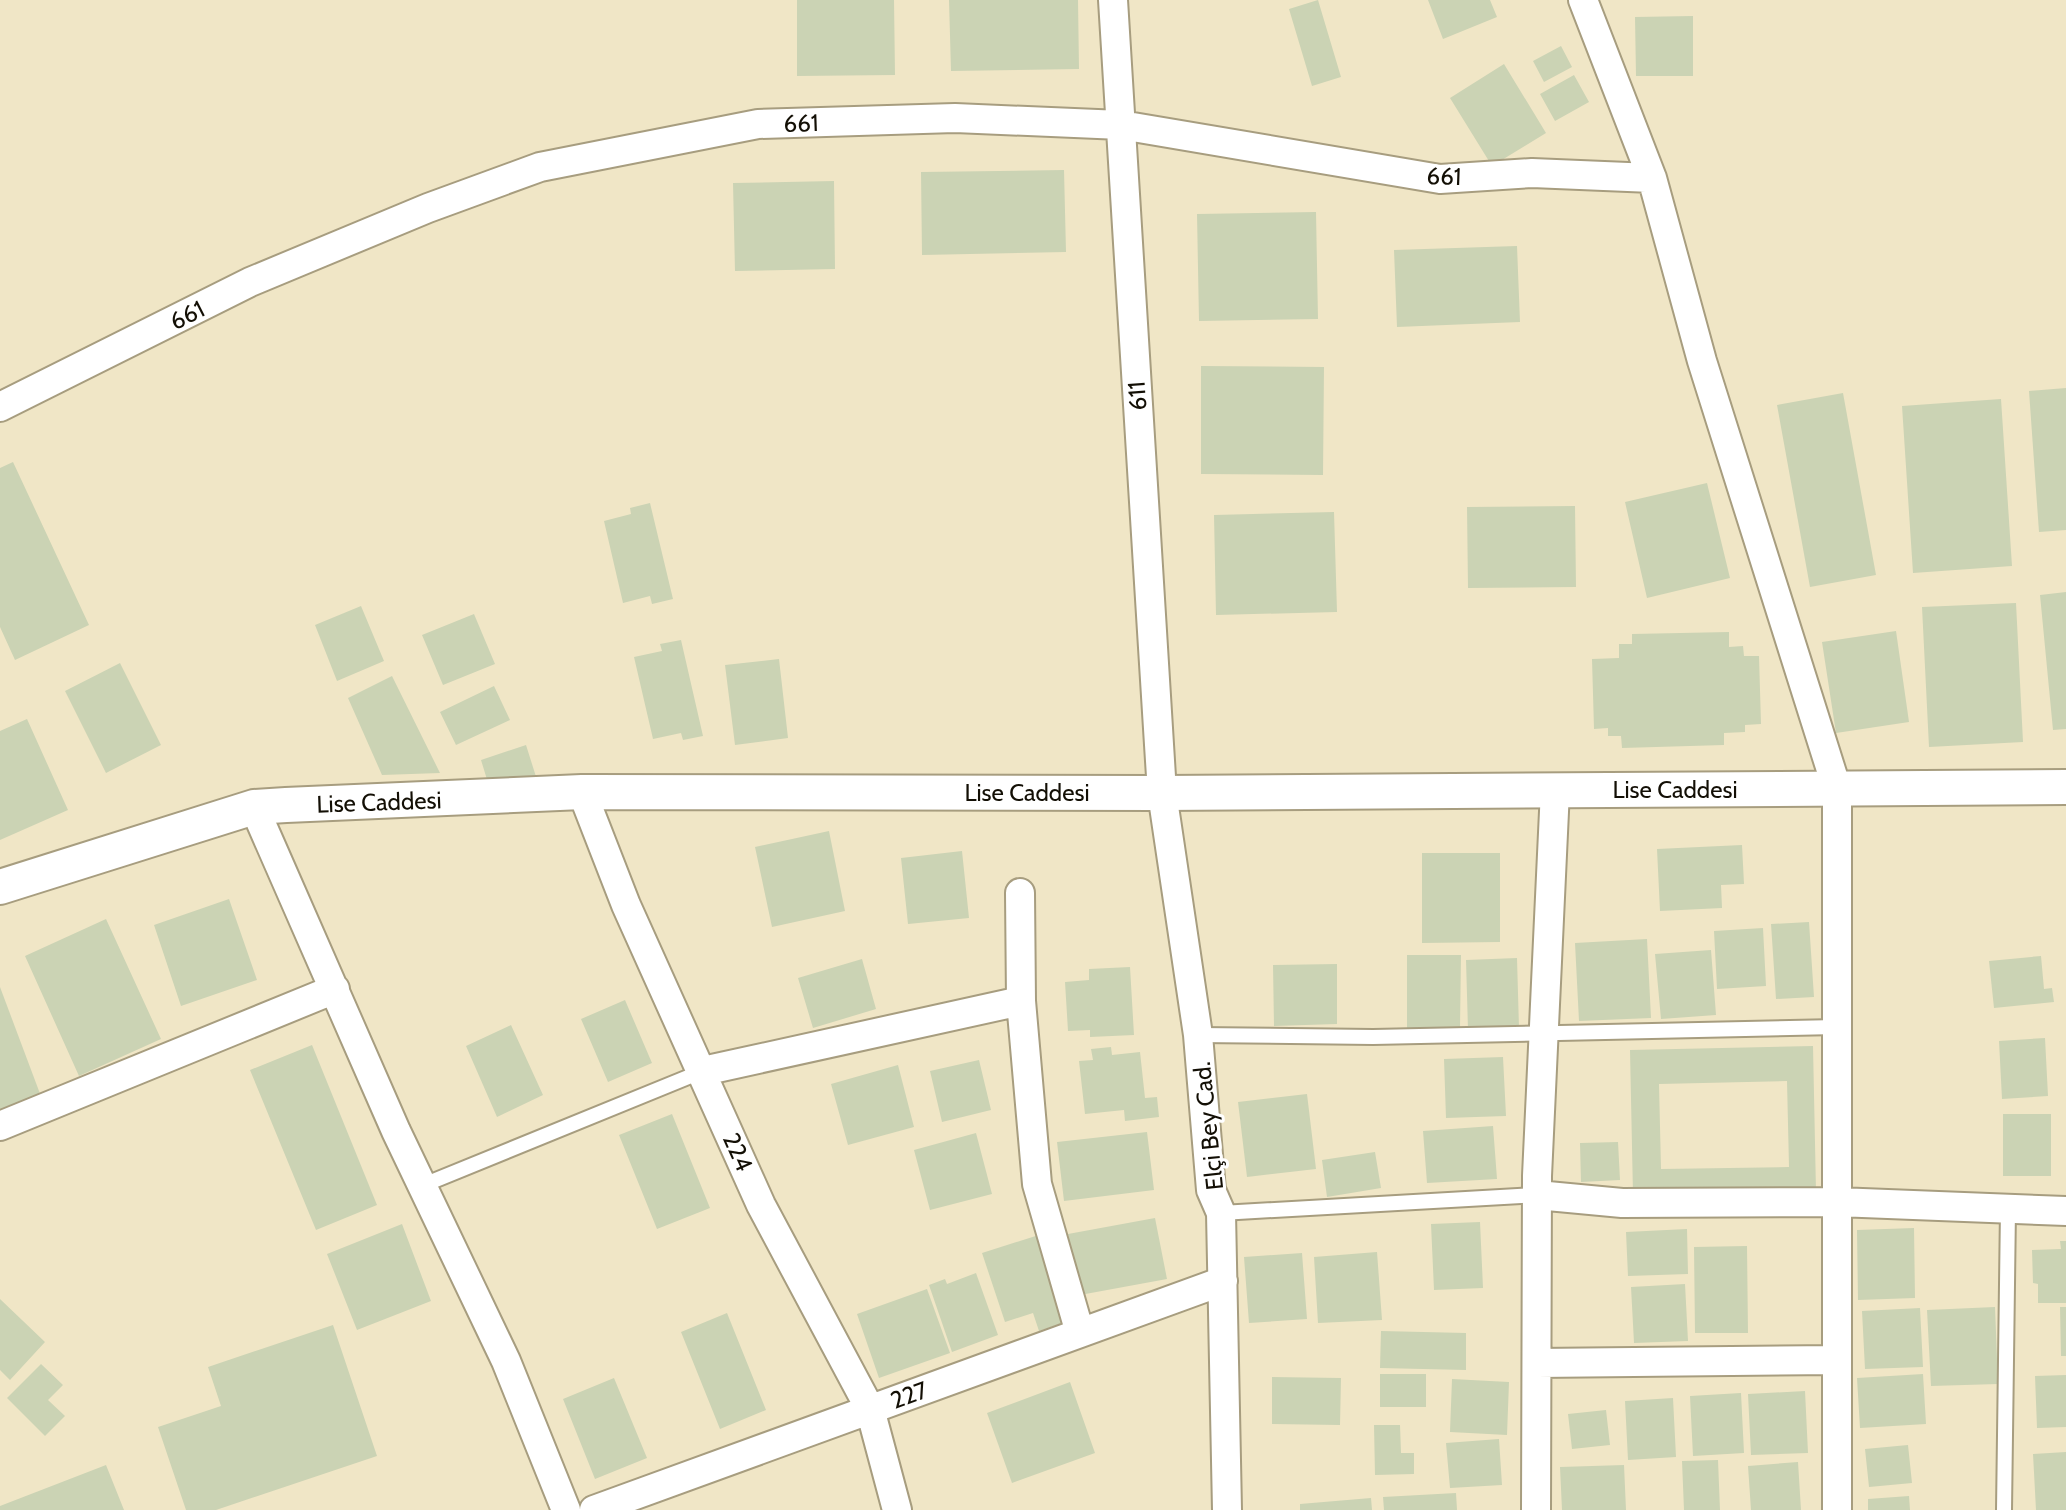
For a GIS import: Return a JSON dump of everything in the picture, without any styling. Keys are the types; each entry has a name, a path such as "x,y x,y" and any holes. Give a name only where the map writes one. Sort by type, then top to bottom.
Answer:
{"street":[{"name":"611","path":"1113,0 1162,793"},
{"path":"1583,0 1652,178 1702,361 1837,789 1837,1510"},
{"name":"661","path":"0,407 250,282 428,208 540,167 758,124 955,118 1121,125 1440,179 1532,173 1652,178"},
{"name":"Lise Caddesi","path":"0,887 254,807 582,792 1162,793 2066,787"},
{"path":"1536,1510 1537,1195 1555,790"},
{"name":"224","path":"582,792 626,905 761,1205 870,1409 897,1510"},
{"name":"Elçi Bey Cad.","path":"1162,793 1198,1035 1211,1190 1221,1213 1227,1510"},
{"path":"254,807 421,1186 506,1361 566,1510"},
{"path":"1020,893 1021,1001 1037,1184 1080,1333"},
{"path":"0,1126 335,989"},
{"path":"703,1071 1021,1001"},
{"path":"1537,1195 1622,1203 1837,1202 2066,1211"},
{"name":"227","path":"594,1510 1223,1281"},
{"path":"1537,1363 1837,1360"}],"lane":[{"path":"1198,1035 1373,1037 1837,1027"},
{"path":"421,1186 703,1071"},
{"path":"1221,1213 1537,1195"},
{"path":"2004,1510 2008,1209"}],"building":[{"path":"797,0 894,0 895,75 797,76"},
{"path":"949,0 1078,0 1079,69 951,71"},
{"path":"1318,0 1341,77 1312,86 1289,9"},
{"path":"1428,0 1490,0 1497,17 1443,39"},
{"path":"1693,16 1693,76 1636,76 1635,17"},
{"path":"1561,46 1572,67 1544,82 1533,61"},
{"path":"1504,64 1546,133 1492,166 1450,98"},
{"path":"1574,75 1589,102 1555,121 1540,94"},
{"path":"1064,170 1066,252 922,255 921,172"},
{"path":"834,181 835,269 735,271 733,183"},
{"path":"1316,212 1318,319 1199,321 1197,214"},
{"path":"1517,246 1520,322 1397,327 1394,250"},
{"path":"1201,366 1324,367 1323,475 1201,474"},
{"path":"2066,388 2066,530 2039,532 2029,391"},
{"path":"1843,393 1876,575 1810,587 1777,405"},
{"path":"2001,399 2012,566 1913,573 1902,406"},
{"path":"13,462 89,625 15,660 0,627 0,468"},
{"path":"1707,483 1730,578 1647,598 1625,502"},
{"path":"650,503 673,599 652,604 650,596 623,603 604,521 631,514 630,508"},
{"path":"1575,506 1576,587 1468,588 1467,507"},
{"path":"1334,512 1337,612 1216,615 1214,515"},
{"path":"2066,592 2066,729 2053,730 2040,595"},
{"path":"2016,603 2023,742 1929,747 1922,607"},
{"path":"361,606 384,661 337,681 315,625"},
{"path":"474,614 495,664 443,685 422,635"},
{"path":"1896,631 1909,722 1836,733 1822,642"},
{"path":"1729,632 1729,647 1743,646 1744,656 1759,656 1761,724 1745,725 1745,732 1724,733 1724,745 1622,748 1621,736 1608,736 1608,728 1594,729 1592,659 1619,658 1619,644 1632,644 1632,634"},
{"path":"681,640 703,736 683,740 681,733 653,739 634,657 662,651 660,644"},
{"path":"779,659 788,738 735,745 725,665"},
{"path":"120,663 161,745 106,773 65,691"},
{"path":"392,676 440,773 382,775 348,698"},
{"path":"494,686 510,720 456,745 440,712"},
{"path":"27,719 68,810 0,840 0,731"},
{"path":"526,745 538,783 489,786 481,760"},
{"path":"829,831 845,911 772,927 755,847"},
{"path":"1742,845 1744,884 1721,885 1722,908 1660,911 1657,849"},
{"path":"962,851 969,918 908,924 901,858"},
{"path":"1422,853 1500,853 1500,942 1422,943"},
{"path":"229,899 257,980 181,1006 154,925"},
{"path":"106,919 161,1039 79,1076 25,956"},
{"path":"1809,922 1814,997 1776,999 1771,924"},
{"path":"1763,928 1766,986 1717,989 1714,931"},
{"path":"1647,939 1651,1018 1579,1021 1575,943"},
{"path":"1711,950 1716,1015 1661,1019 1655,954"},
{"path":"1407,955 1461,955 1460,1028 1407,1028"},
{"path":"2041,956 2044,989 2052,988 2054,1002 1994,1008 1989,961"},
{"path":"1517,958 1519,1028 1468,1030 1466,960"},
{"path":"862,959 876,1009 813,1028 798,978"},
{"path":"1337,964 1337,1024 1274,1026 1273,965"},
{"path":"1130,967 1134,1035 1090,1037 1090,1030 1068,1031 1065,982 1089,980 1089,969"},
{"path":"0,987 42,1099 0,1115"},
{"path":"625,1000 652,1063 608,1082 581,1019"},
{"path":"511,1025 543,1095 497,1117 466,1046"},
{"path":"2045,1038 2048,1096 2002,1099 1999,1041"},
{"path":"312,1045 377,1205 316,1230 250,1070"},
{"path":"1813,1046 1816,1192 1633,1195 1630,1050","holes":["1787,1081 1789,1167 1661,1169 1659,1084"]},
{"path":"1111,1047 1112,1055 1140,1052 1145,1098 1157,1097 1159,1117 1125,1121 1124,1110 1085,1114 1079,1061 1093,1060 1091,1049"},
{"path":"1503,1057 1506,1116 1446,1118 1444,1059"},
{"path":"979,1060 991,1110 942,1122 930,1071"},
{"path":"898,1065 914,1127 848,1145 831,1084"},
{"path":"1307,1094 1316,1169 1247,1177 1238,1102"},
{"path":"672,1114 710,1208 657,1229 619,1135"},
{"path":"2003,1114 2051,1114 2051,1176 2003,1176"},
{"path":"1493,1126 1497,1179 1427,1183 1423,1131"},
{"path":"1147,1132 1154,1190 1064,1201 1057,1142"},
{"path":"976,1133 992,1194 930,1210 914,1150"},
{"path":"1618,1142 1620,1180 1581,1182 1580,1143"},
{"path":"1375,1152 1381,1188 1327,1197 1322,1160"},
{"path":"1155,1218 1167,1279 1080,1295 1068,1234"},
{"path":"1480,1222 1483,1288 1434,1290 1431,1224"},
{"path":"402,1224 431,1301 357,1330 327,1254"},
{"path":"1914,1228 1915,1298 1858,1300 1857,1230"},
{"path":"1687,1229 1688,1274 1628,1276 1626,1232"},
{"path":"1042,1234 1071,1320 1039,1331 1033,1313 1005,1322 982,1253"},
{"path":"2060,1241 2066,1241 2066,1303 2038,1303 2038,1284 2033,1283 2032,1250 2061,1249"},
{"path":"1747,1246 1748,1333 1695,1333 1694,1247"},
{"path":"1377,1252 1382,1320 1318,1323 1314,1257"},
{"path":"1302,1253 1307,1319 1249,1323 1244,1257"},
{"path":"976,1273 998,1335 952,1352 929,1285 945,1279 947,1284"},
{"path":"1685,1284 1688,1341 1634,1343 1631,1287"},
{"path":"927,1289 950,1353 879,1378 857,1314"},
{"path":"0,1299 45,1342 10,1380 0,1370"},
{"path":"1995,1307 1998,1384 1931,1386 1927,1310"},
{"path":"2060,1307 2066,1307 2066,1356 2061,1356"},
{"path":"1920,1308 1923,1367 1865,1369 1862,1311"},
{"path":"727,1313 766,1410 720,1429 681,1332"},
{"path":"333,1325 377,1456 216,1510 186,1510 158,1427 221,1406 208,1367"},
{"path":"1381,1331 1466,1333 1466,1370 1380,1368"},
{"path":"41,1364 63,1385 48,1400 65,1416 45,1436 7,1398"},
{"path":"1380,1374 1426,1374 1426,1407 1380,1407"},
{"path":"1923,1374 1926,1424 1860,1428 1857,1378"},
{"path":"2066,1375 2066,1427 2037,1428 2035,1376"},
{"path":"1272,1377 1341,1378 1340,1425 1272,1424"},
{"path":"614,1378 647,1458 595,1479 563,1399"},
{"path":"1452,1379 1509,1382 1507,1435 1450,1432"},
{"path":"1070,1382 1095,1453 1012,1483 987,1413"},
{"path":"1805,1391 1808,1453 1751,1455 1748,1394"},
{"path":"1741,1393 1744,1453 1693,1456 1690,1396"},
{"path":"1673,1398 1676,1457 1628,1460 1625,1401"},
{"path":"1606,1410 1610,1445 1572,1449 1568,1414"},
{"path":"1374,1425 1400,1425 1401,1453 1414,1453 1414,1474 1375,1475"},
{"path":"1499,1439 1502,1485 1450,1488 1446,1443"},
{"path":"1908,1445 1912,1483 1869,1487 1865,1449"},
{"path":"2066,1452 2066,1510 2036,1510 2033,1454"},
{"path":"1718,1460 1720,1510 1684,1510 1682,1461"},
{"path":"1798,1462 1801,1510 1751,1510 1748,1466"},
{"path":"106,1465 124,1510 0,1510 0,1506"},
{"path":"1624,1465 1626,1510 1562,1510 1560,1467"},
{"path":"1456,1493 1457,1510 1384,1510 1383,1497"},
{"path":"1909,1496 1910,1510 1868,1510 1868,1499"},
{"path":"1371,1498 1372,1510 1300,1510 1300,1504"}]}
